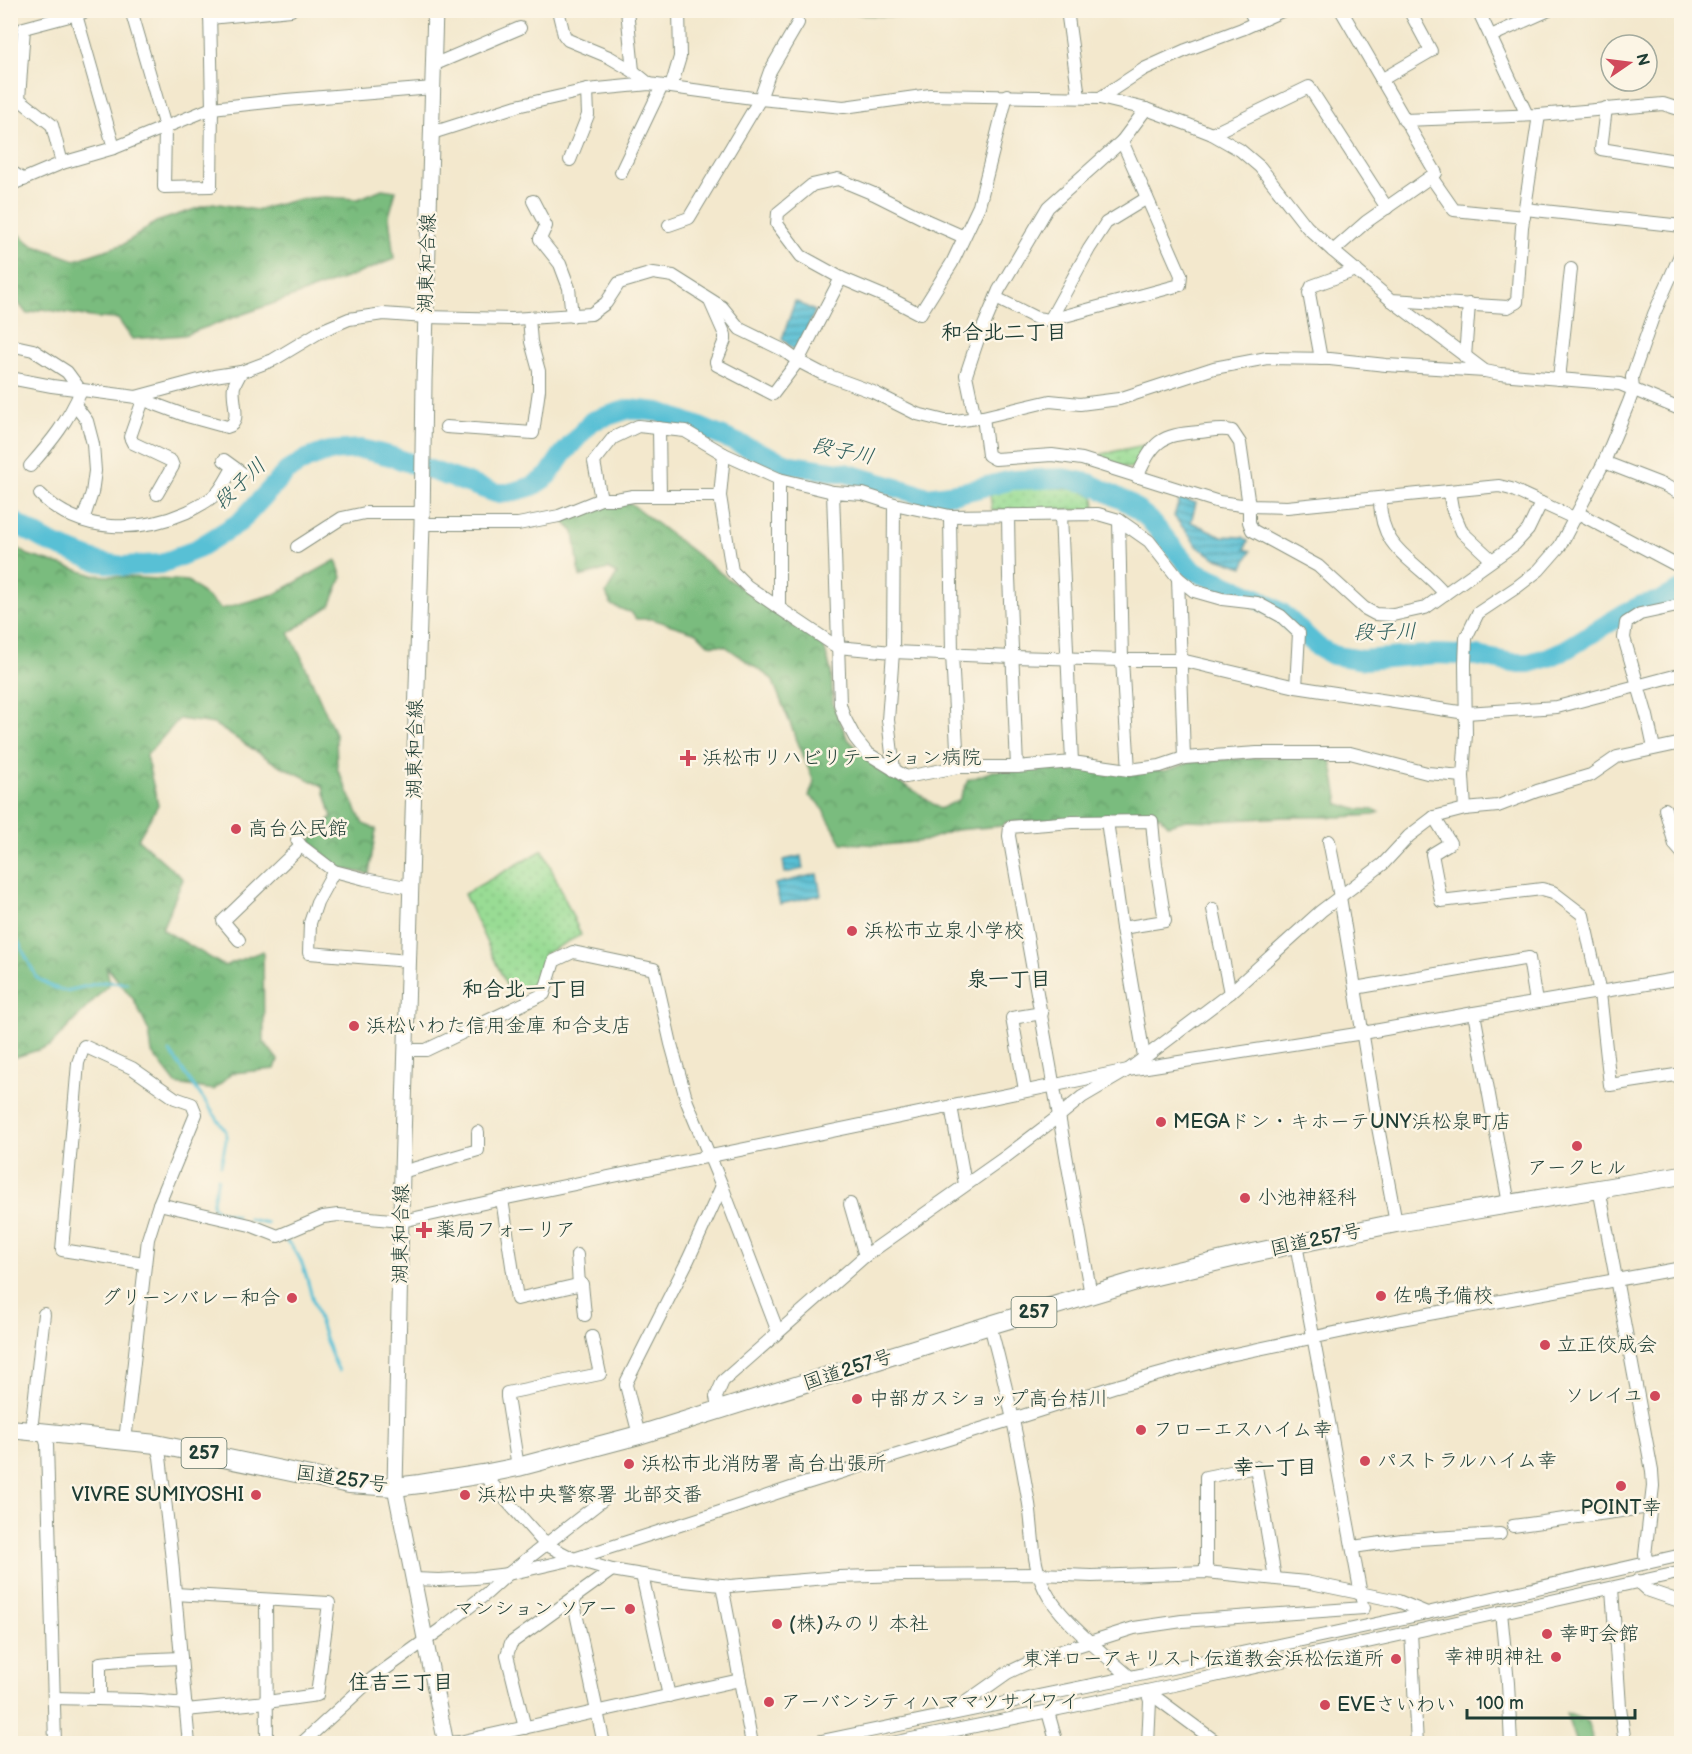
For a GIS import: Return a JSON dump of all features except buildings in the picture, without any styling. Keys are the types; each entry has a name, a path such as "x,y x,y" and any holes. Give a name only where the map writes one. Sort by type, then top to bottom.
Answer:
{"highway":[{"name":"国道257号","path":"10,1429 156,1444 349,1484 395,1487 483,1474 519,1467 639,1435 990,1325 1153,1277 1396,1223 1682,1175"}],"main road":[{"name":"湖東和合線","path":"435,10 395,1487 446,1743"}],"street":[{"path":"62,163 52,125 19,99 24,28 92,10"},
{"path":"131,10 165,127 164,187 211,186 210,14 291,10"},
{"path":"558,10 564,35 568,40 609,57 633,71 649,84"},
{"path":"627,10 633,71"},
{"path":"621,172 680,57 679,10"},
{"path":"1067,10 1078,97"},
{"path":"1249,10 1256,23"},
{"path":"1100,98 1144,69 1284,10"},
{"path":"1333,251 1366,222 1436,173 1341,10"},
{"path":"1382,80 1431,51 1409,10"},
{"path":"1391,300 1508,307 1517,302 1533,115 1478,10"},
{"path":"1491,36 1549,10"},
{"path":"76,15 114,148"},
{"path":"669,225 689,218 760,99 770,71 798,23"},
{"path":"433,65 520,28"},
{"path":"432,132 518,106 587,90 649,84 760,99 844,107 930,95 1100,98 1146,110 1212,134 1240,150 1260,167 1307,227 1333,251 1391,300 1485,371"},
{"path":"1212,134 1309,87 1387,208"},
{"path":"10,185 62,163 114,148 212,108 433,88"},
{"path":"570,160 588,115 587,90"},
{"path":"964,237 838,179 812,185 778,213 777,224 801,256 841,278 920,314 952,263 980,206 1007,95"},
{"path":"1404,120 1533,115 1663,104 1682,110"},
{"path":"1606,108 1601,149 1682,162"},
{"path":"1146,110 1122,141 1048,207 996,298 966,375 988,455 995,459 1052,455 1082,459 1219,502 1249,506 1287,507 1499,486 1576,516 1678,566 1682,563"},
{"path":"996,298 1036,318 1050,320 1180,285 1181,275 1122,141"},
{"path":"10,171 24,180"},
{"path":"1431,177 1454,210 1524,213 1682,226"},
{"path":"1050,320 1106,223 1147,198"},
{"path":"532,201 546,226 540,238 560,264 569,288 572,316"},
{"path":"1465,809 1463,776 1466,734 1466,638 1478,613 1539,570 1560,546 1604,462 1633,390 1632,377 1654,314 1682,251"},
{"path":"1559,379 1571,269"},
{"path":"1321,359 1309,293 1312,286 1356,270"},
{"path":"139,399 214,376 242,372 273,360 323,330 350,319 383,314 426,317 529,318 591,314 606,303 619,283 653,273 673,276 722,307 740,329 783,350 798,362 873,392 917,414 945,421 956,422 979,418 1050,401 1080,404 1119,399 1214,368 1267,358 1321,359 1485,371 1620,384 1682,410"},
{"path":"709,299 725,335 717,365 773,394 798,362 841,278"},
{"path":"1465,357 1469,304"},
{"path":"446,427 533,433 539,390 539,371 531,342 529,318"},
{"path":"10,345 33,350 67,372 81,391"},
{"path":"10,378 139,399 227,427 235,424 233,398 235,385 242,372"},
{"path":"30,466 50,445 64,425 81,391"},
{"path":"139,399 130,437 133,443 171,461 173,466 157,494"},
{"path":"75,405 87,421 93,444 95,471 92,493 83,520"},
{"path":"601,499 594,462 612,438 638,426 685,431 724,454 779,479 833,492 863,494 894,504 950,516 1098,514 1119,520 1149,541 1178,578 1194,591 1222,599 1257,603 1281,616 1299,633 1296,687"},
{"path":"659,428 660,496"},
{"path":"1137,477 1148,454 1157,443 1169,436 1232,431 1240,443 1249,506 1249,522 1252,530 1317,566 1364,608 1375,614 1393,615 1425,608 1515,544 1528,530 1541,503"},
{"path":"724,454 720,496 732,571 747,586 837,647 1012,657 1180,660 1296,687 1466,713 1557,707 1682,674"},
{"path":"1604,462 1666,486 1682,495"},
{"path":"40,494 49,504 83,520 109,527 137,527 172,518 195,508 217,493 233,467"},
{"path":"779,479 779,608"},
{"path":"1449,491 1452,508 1462,532 1491,560"},
{"path":"833,492 840,705 855,738 867,753 906,777 958,767 1017,767 1072,762 1129,770 1160,766 1184,758 1257,753 1350,753 1427,773 1463,776"},
{"path":"297,548 342,518 365,513 518,524 559,516 601,499 633,496 720,496"},
{"path":"1380,499 1384,528 1394,547 1445,594"},
{"path":"894,504 893,652 888,720 894,770"},
{"path":"1008,515 1017,767"},
{"path":"1061,515 1072,762"},
{"path":"950,516 952,654 958,767"},
{"path":"1119,520 1122,660 1129,770"},
{"path":"1178,578 1184,758"},
{"path":"1654,748 1623,638 1626,623 1640,614 1682,605"},
{"path":"719,1411 716,1397 723,1381 865,1256 1004,1158 1082,1097 1128,1070 1230,993 1312,919 1383,864 1409,836 1434,817 1465,809 1498,806 1592,775 1617,757 1682,743"},
{"path":"1665,809 1675,845 1682,853"},
{"path":"1434,817 1450,843 1432,854 1441,902 1542,889 1553,892 1582,915 1600,993 1610,1085 1682,1074"},
{"path":"1107,821 1122,928 1144,1056"},
{"path":"1091,1295 1009,836 1010,827 1043,823 1152,821 1165,921 1122,928"},
{"path":"1329,841 1396,1223"},
{"path":"239,940 223,921 299,842 334,872 411,888"},
{"path":"334,872 317,902 310,924 309,953 409,961"},
{"path":"1213,909 1230,993"},
{"path":"406,1050 426,1050 544,994 554,961 573,952 654,969 687,1102 778,1332"},
{"path":"1355,987 1529,958 1536,1002"},
{"path":"159,1204 250,1225 278,1236 323,1217 338,1215 402,1221 1054,1084 1682,978"},
{"path":"1025,1090 1012,1018 1042,1013"},
{"path":"1474,1013 1509,1204"},
{"path":"125,1441 148,1239 159,1204 196,1114 192,1104 175,1098 132,1068 84,1046 78,1063 62,1250 144,1263"},
{"path":"951,1106 965,1184"},
{"path":"402,1172 478,1150 478,1132"},
{"path":"639,1435 626,1385 627,1381 688,1260 722,1186"},
{"path":"1599,1188 1650,1456 1653,1486 1644,1555 1648,1562"},
{"path":"502,1199 517,1299 582,1284 585,1315"},
{"path":"850,1204 865,1256"},
{"path":"1296,1244 1368,1626"},
{"path":"577,1255 579,1285"},
{"path":"414,1580 508,1574 574,1559 885,1458 1133,1381 1225,1356 1401,1319 1682,1268"},
{"path":"44,1314 37,1431 47,1444 55,1743"},
{"path":"990,1325 1029,1505 1038,1574 1050,1598 1074,1626 1130,1677"},
{"path":"519,1467 507,1393 600,1374 592,1337"},
{"path":"156,1444 160,1457 189,1743"},
{"path":"1206,1572 1206,1477 1256,1467 1275,1578"},
{"path":"483,1474 545,1544 574,1559 612,1570 642,1575 730,1586 845,1576 916,1574 1092,1576 1206,1572 1306,1582 1398,1601 1427,1613"},
{"path":"301,1743 373,1678 487,1593 545,1544 604,1499"},
{"path":"1513,1526 1650,1507"},
{"path":"1353,1546 1402,1540 1500,1534"},
{"path":"807,1743 1368,1626 1682,1555"},
{"path":"525,1728 507,1655 511,1643 612,1570"},
{"path":"887,1743 1147,1691 1682,1572"},
{"path":"642,1575 669,1696"},
{"path":"1637,1581 1647,1590 1682,1602"},
{"path":"722,1585 752,1743"},
{"path":"1612,1588 1620,1707 1625,1743"},
{"path":"54,1698 100,1699 186,1707 267,1702 317,1695 328,1603 175,1594"},
{"path":"573,1599 604,1743"},
{"path":"266,1600 267,1743"},
{"path":"952,1714 1007,1673 1039,1658 1134,1628 1182,1621 1364,1608"},
{"path":"1501,1612 1511,1743"},
{"path":"1412,1632 1418,1743"},
{"path":"100,1699 100,1663 181,1658"},
{"path":"446,1743 525,1728 740,1680"},
{"path":"1147,1691 1150,1701 1148,1743"},
{"path":"1147,1691 1219,1743"},
{"path":"1048,1712 1057,1743"}],"green space":[{"path":"847,11 977,11 977,19 864,15"},
{"path":"382,189 396,191 389,216 394,259 184,335 132,339 118,319 42,309 27,314 11,294 11,227 31,244 75,260 124,244 156,222 213,203 256,210 300,199 324,197 358,199"},
{"path":"1144,445 1134,467 1126,468 1101,456 1102,454"},
{"path":"1030,485 1080,490 1094,496 1095,510 992,510 990,495 1008,488"},
{"path":"630,503 727,578 824,647 831,671 833,704 847,738 881,772 940,809 959,800 968,780 993,771 1071,767 1165,771 1194,761 1273,757 1331,759 1339,804 1379,812 1374,815 1340,817 1187,820 1168,825 1160,816 1133,818 1117,814 1084,819 1006,822 1002,826 955,830 924,841 884,845 842,843 819,803 809,796 814,782 772,679 725,646 708,644 697,633 652,619 636,619 631,612 611,605 606,593 617,574 608,569 580,577 574,532 562,520 601,505"},
{"path":"11,543 28,555 94,575 188,581 221,609 275,594 336,560 342,577 330,606 289,633 336,736 337,768 363,824 376,829 369,874 338,868 310,841 332,817 323,786 273,762 214,724 179,719 146,756 158,805 138,839 183,879 162,929 224,966 263,951 264,1042 278,1060 275,1069 232,1073 214,1090 176,1084 152,1053 149,1032 134,1000 106,966 110,983 50,1046 13,1058 11,1067"},
{"path":"543,850 581,935 544,954 536,982 510,993 464,894"},
{"path":"1566,1713 1587,1721 1594,1743 1576,1743"}],"water":[{"path":"795,301 815,311 799,348 793,349 782,339"},
{"path":"1180,498 1196,503 1191,522 1222,536 1243,537 1248,541 1245,549 1251,551 1243,567 1214,557 1198,547 1174,516"},
{"path":"801,856 803,869 785,873 783,860"},
{"path":"817,874 821,895 780,904 775,884"}],"waterway":[{"name":"段子川","path":"10,518 50,543 99,562 124,566 161,564 195,550 240,522 287,471 307,459 329,451 361,449 390,456 496,493 509,493 533,486 548,476 562,455 592,421 629,409 659,412 790,465 846,473 928,497 963,492 1012,480 1063,478 1089,483 1129,503 1149,519 1192,570 1257,598 1282,613 1318,647 1332,655 1363,660 1436,654 1477,656 1513,663 1529,663 1565,650 1625,613 1642,605 1660,601 1682,589"},
{"path":"10,926 37,978 52,987 66,991 104,982 127,983"},
{"path":"170,1052 226,1131 221,1165"},
{"path":"218,1178 212,1205 217,1211 236,1216"},
{"path":"249,1219 267,1223"},
{"path":"286,1241 292,1246 300,1260 324,1337 339,1371"}],"place":[{"name":"浜松市リハビリテーション病院","path":"688,758"},
{"name":"高台公民館","path":"236,829"},
{"name":"浜松市立泉小学校","path":"852,931"},
{"name":"浜松いわた信用金庫 和合支店","path":"354,1026"},
{"name":"MEGAドン・キホーテUNY浜松泉町店","path":"1161,1122"},
{"name":"アークヒル","path":"1577,1146"},
{"name":"小池神経科","path":"1245,1198"},
{"name":"薬局フォーリア","path":"424,1230"},
{"name":"佐鳴予備校","path":"1381,1296"},
{"name":"グリーンバレー和合","path":"292,1298"},
{"name":"立正佼成会","path":"1545,1345"},
{"name":"ソレイユ","path":"1655,1396"},
{"name":"中部ガスショップ高台桔川","path":"857,1399"},
{"name":"フローエスハイム幸","path":"1141,1430"},
{"name":"パストラルハイム幸","path":"1365,1461"},
{"name":"浜松市北消防署 高台出張所","path":"629,1464"},
{"name":"POINT幸","path":"1621,1486"},
{"name":"VIVRE SUMIYOSHI","path":"256,1495"},
{"name":"浜松中央警察署 北部交番","path":"465,1495"},
{"name":"マンション ソアー","path":"630,1609"},
{"name":"(株)みのり 本社","path":"777,1624"},
{"name":"幸町会館","path":"1547,1634"},
{"name":"幸神明神社","path":"1556,1657"},
{"name":"東洋ローアキリスト伝道教会浜松伝道所","path":"1396,1659"},
{"name":"アーバンシティハママツサイワイ","path":"769,1702"},
{"name":"EVEさいわい","path":"1325,1705"}],"district":[{"name":"和合北二丁目","path":"1004,332"},
{"name":"泉一丁目","path":"1009,979"},
{"name":"和合北一丁目","path":"525,989"},
{"name":"幸一丁目","path":"1275,1467"},
{"name":"住吉三丁目","path":"401,1682"}]}
